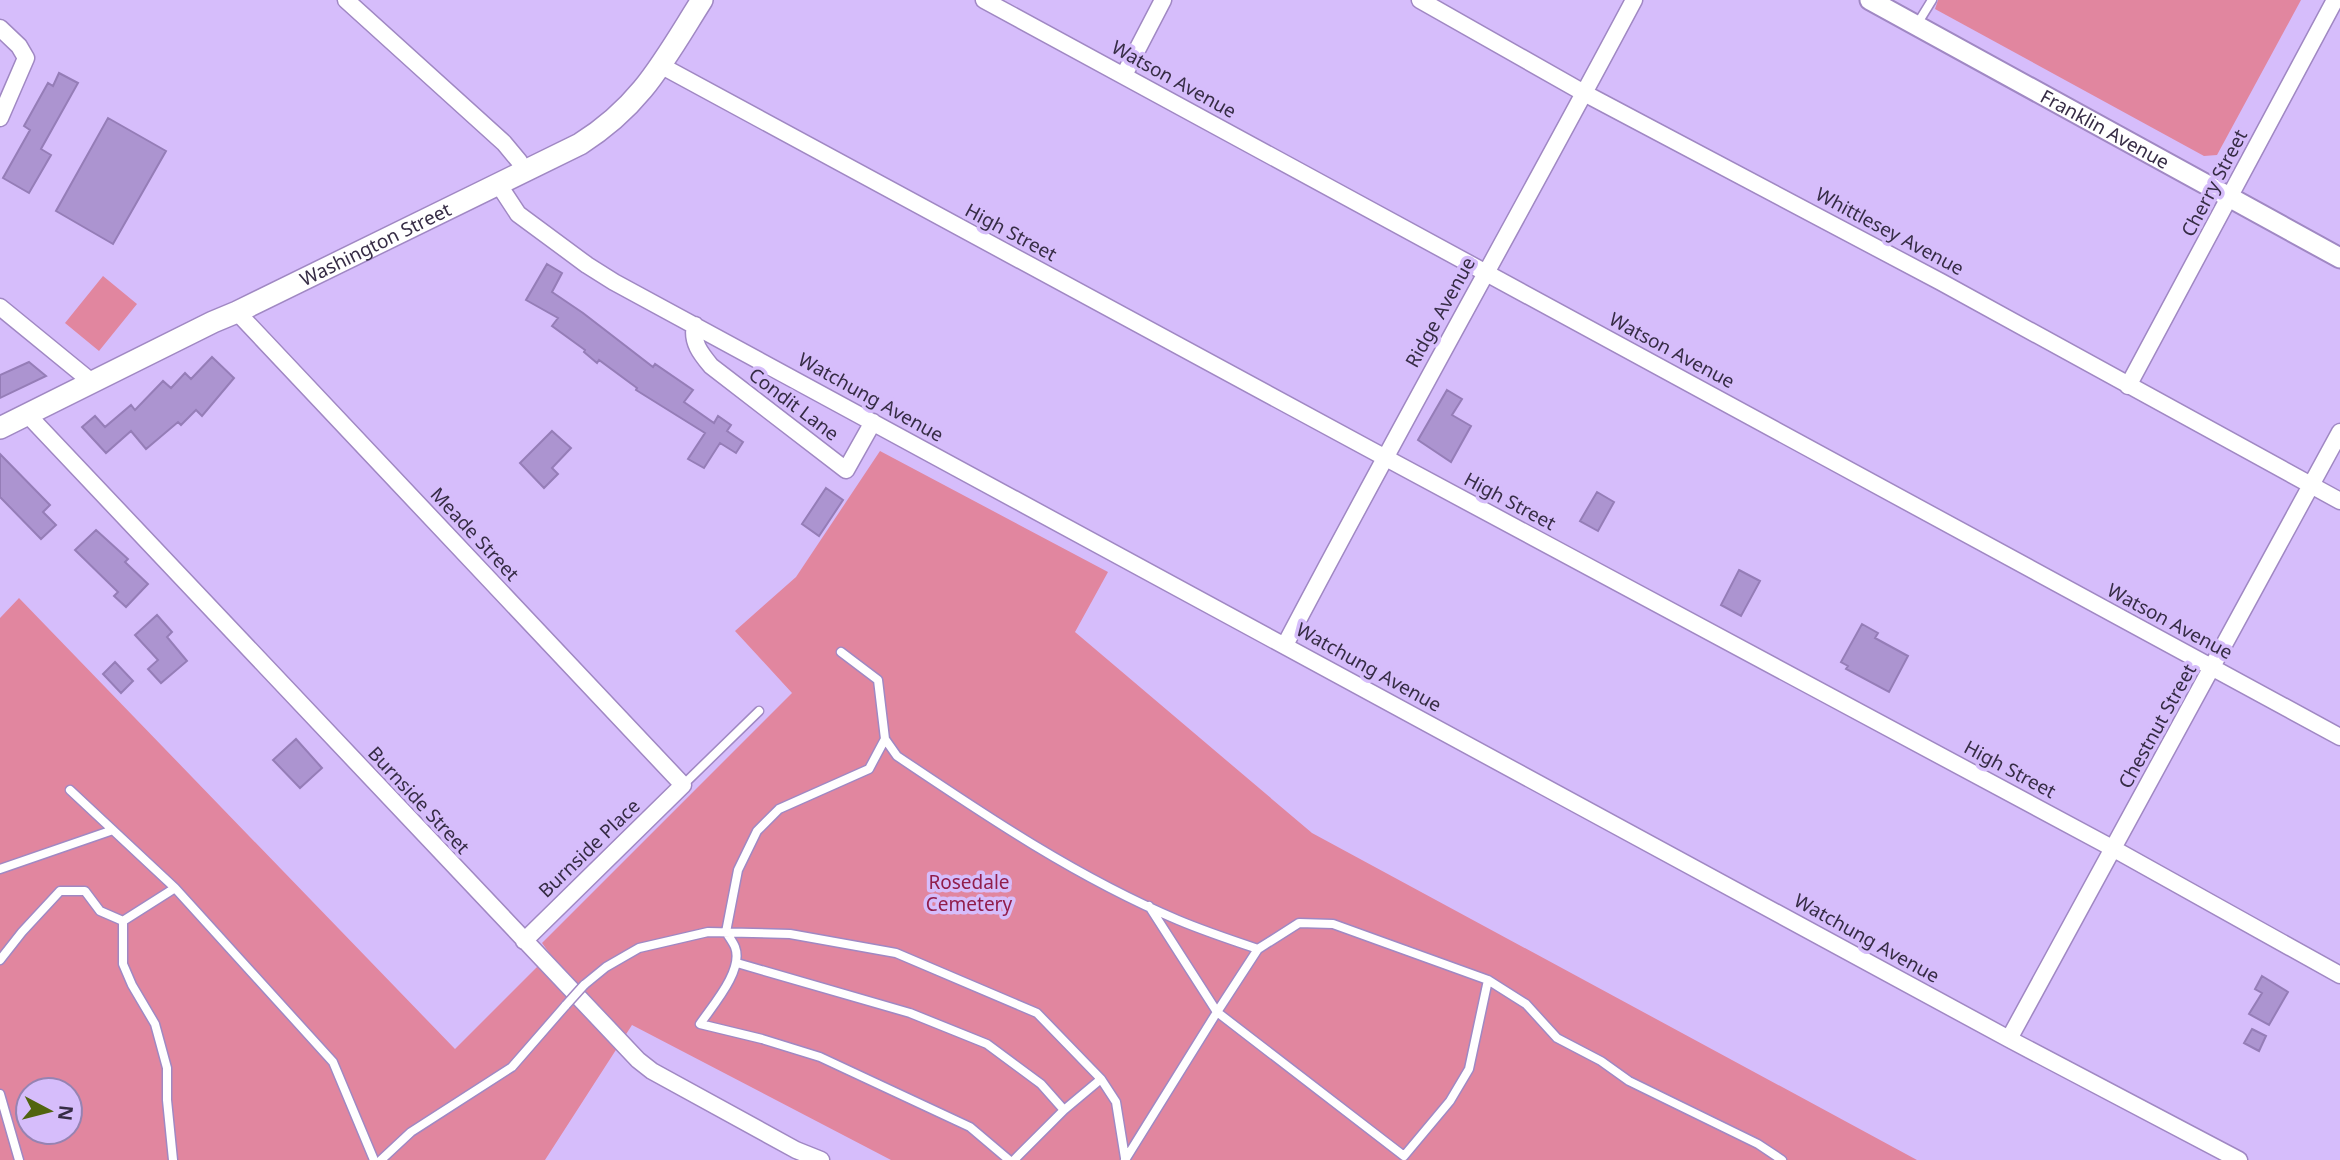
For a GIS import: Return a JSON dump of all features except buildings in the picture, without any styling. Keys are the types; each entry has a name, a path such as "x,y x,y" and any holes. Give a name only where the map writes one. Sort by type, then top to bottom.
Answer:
{"main road":[{"name":"Washington Street","path":"0,428 213,321 237,312 580,144 612,123 639,95 702,0"}],"street":[{"path":"346,0 504,143 519,161 524,173"},
{"name":"Watson Avenue","path":"984,0 2340,737"},
{"path":"1124,75 1163,0"},
{"name":"Whittlesey Avenue","path":"1420,0 1584,93 1941,282 2340,501"},
{"name":"Ridge Avenue","path":"1285,645 1384,457 1634,0"},
{"name":"Franklin Avenue","path":"1870,0 2340,258"},
{"name":"Cherry Street","path":"2128,386 2335,0"},
{"path":"0,29 19,46 26,58 0,118"},
{"name":"High Street","path":"660,65 2113,849 2340,975"},
{"name":"Watchung Avenue","path":"499,185 518,214 587,265 2009,1039 2239,1160"},
{"path":"0,307 93,383"},
{"name":"Meade Street","path":"237,312 683,785"},
{"name":"Condit Lane","path":"695,325 694,339 697,347 711,366 846,470 873,422"},
{"name":"Burnside Street","path":"27,414 644,1066 796,1150 821,1160"},
{"name":"Chestnut Street","path":"2009,1039 2340,432"},
{"name":"Burnside Place","path":"524,942 683,785"}],"lane":[{"path":"1916,26 1932,0"},
{"path":"841,652 878,680 885,739 897,756 1099,882 1177,920 1258,950"},
{"path":"683,785 759,711"},
{"path":"885,739 869,769 779,809 757,831 738,870 726,932 735,948 737,963 726,986 700,1024 820,1057 970,1127 1011,1160 1101,1079"},
{"path":"70,790 175,888 333,1062 374,1160"},
{"path":"0,869 113,830"},
{"path":"123,921 175,888"},
{"path":"0,961 22,932 60,891 85,891 100,911 123,921"},
{"path":"1149,906 1217,1012 1406,1158"},
{"path":"123,921 123,964 155,1024 167,1068 173,1160"},
{"path":"1125,1159 1258,950 1299,923 1333,924 1488,980 1526,1004 1557,1038 1601,1061 1629,1081 1759,1144 1783,1160"},
{"path":"381,1160 411,1132 512,1067 584,985 606,967 639,948 708,932 790,934 895,953 1037,1013 1101,1079 1116,1102 1125,1159"},
{"path":"737,963 910,1013 986,1044 1041,1084 1064,1110"},
{"path":"1393,1160 1406,1158 1450,1101 1469,1069 1488,980"},
{"path":"0,1094 19,1160"}],"green space":[{"path":"1938,0 2301,0 2217,155 2204,156 1935,9"},
{"path":"103,276 137,304 99,351 65,323"},
{"name":"Rosedale Cemetery","path":"880,451 1108,572 1075,632 1312,833 1917,1160 891,1160 632,1025 545,1160 0,1160 0,618 19,598 455,1049 550,954 542,943 792,693 735,631 796,577"}]}
